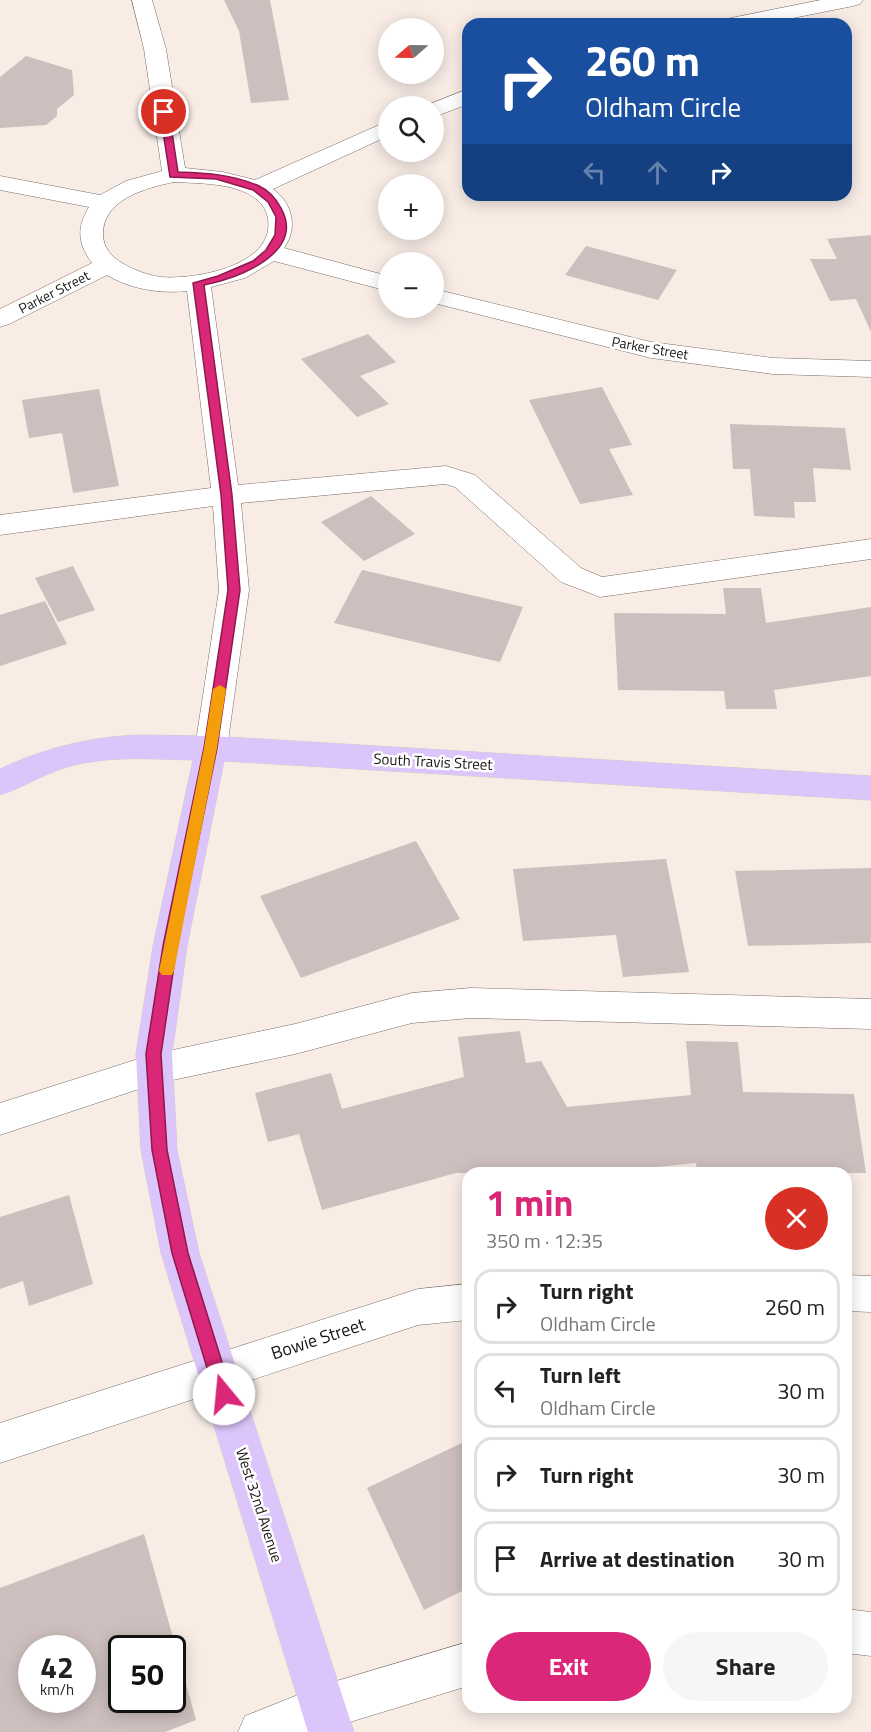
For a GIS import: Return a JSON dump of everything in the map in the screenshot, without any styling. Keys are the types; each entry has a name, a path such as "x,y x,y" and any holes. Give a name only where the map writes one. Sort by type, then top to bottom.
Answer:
{"main road":[{"name":"South Travis Street","path":"0,783 69,755 112,748 211,748 871,788"},
{"name":"West 32nd Avenue","path":"211,748 170,946 154,1054 159,1150 178,1242 327,1720"}],"street":[{"path":"141,0 155,49 174,175"},
{"path":"762,18 853,0"},
{"path":"444,106 462,98"},
{"path":"257,188 378,133"},
{"path":"174,175 217,176 257,188 272,201 281,217 280,235 270,252 240,272 198,283 173,284 148,281 125,274 108,265 97,254 91,241 95,215 105,203 123,190 147,181 174,175"},
{"path":"0,183 105,203"},
{"path":"270,252 378,281"},
{"name":"Parker Street","path":"0,319 108,265"},
{"name":"West 32nd Avenue","path":"198,283 226,495 234,590 211,748"},
{"name":"Parker Street","path":"444,298 651,350 773,366 871,369"},
{"path":"0,525 226,495 446,475 465,481 571,575 600,587 871,549"},
{"path":"0,1119 154,1069 295,1039 412,1008 471,1003 871,1014"},
{"path":"852,1293 871,1294"},
{"name":"Bowie Street","path":"0,1443 418,1307 462,1303"},
{"path":"852,1632 871,1634"},
{"path":"261,1732 327,1720 462,1666"}],"building":[{"path":"224,0 270,0 289,100 251,103 239,31"},
{"path":"26,56 72,70 74,95 57,109 57,116 46,125 0,128 0,77"},
{"path":"871,235 871,332 856,299 830,301 810,259 837,259 827,239"},
{"path":"586,246 677,270 658,300 565,275"},
{"path":"368,334 396,362 360,376 389,404 357,417 301,359"},
{"path":"602,387 632,445 609,449 633,495 580,504 529,400"},
{"path":"99,389 119,486 73,493 62,433 29,438 22,400"},
{"path":"730,424 845,428 851,470 813,468 816,502 794,502 795,518 754,516 750,469 733,469"},
{"path":"371,496 415,534 364,561 321,522"},
{"path":"73,566 95,610 58,622 35,578"},
{"path":"362,570 523,607 500,662 334,623"},
{"path":"723,588 761,588 766,623 871,607 871,676 774,690 777,709 726,709 724,691 618,690 614,613 726,614"},
{"path":"45,601 67,644 0,666 0,615"},
{"path":"416,841 460,919 301,978 260,896"},
{"path":"666,859 689,972 623,977 616,935 523,941 513,869"},
{"path":"871,868 871,943 748,946 735,871"},
{"path":"520,1031 526,1063 541,1061 567,1107 691,1095 686,1041 738,1042 743,1092 854,1094 866,1173 852,1173 852,1167 696,1167 696,1163 657,1167 462,1167 462,1173 322,1210 299,1134 268,1142 255,1093 331,1073 342,1109 464,1077 458,1037"},
{"path":"69,1195 93,1284 29,1306 23,1281 0,1289 0,1217"},
{"path":"462,1443 462,1591 424,1610 367,1488"},
{"path":"144,1534 172,1635 108,1635 108,1713 186,1713 186,1684 196,1720 165,1732 0,1732 0,1588"}],"slow traffic":[{"path":"167,971 170,946 211,748 220,689"}],"route":[{"path":"164,112 174,175 217,176 257,188 272,201 281,217 280,235 270,252 257,263 220,279 198,283 226,495 234,590 211,748 170,946 154,1054 159,1150 180,1253 224,1394"}]}
